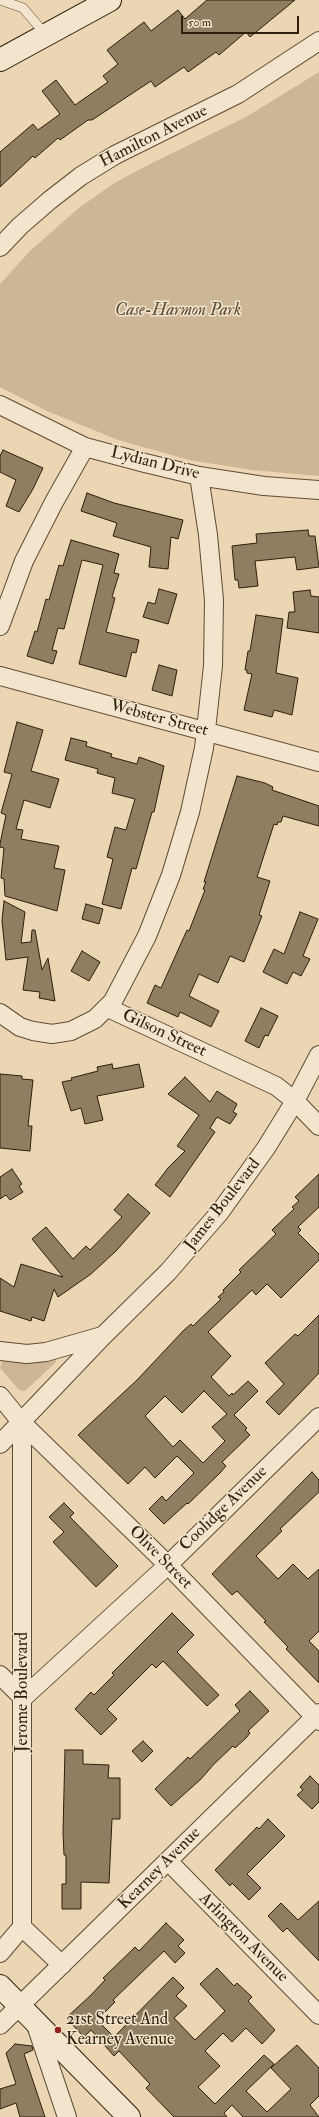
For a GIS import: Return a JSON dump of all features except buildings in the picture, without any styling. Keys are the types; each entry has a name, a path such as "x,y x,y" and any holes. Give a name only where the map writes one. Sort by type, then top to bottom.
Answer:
{"street":[{"path":"0,59 110,0"},
{"name":"Hamilton Avenue","path":"0,247 50,200 81,176 115,155 238,94 319,41"},
{"name":"Lydian Drive","path":"0,405 85,446 199,476 264,486 319,490"},
{"path":"0,626 24,561 85,446"},
{"path":"108,1008 147,936 171,875 190,812 206,732 213,666 214,600 208,535 199,476"},
{"name":"Webster Street","path":"0,676 319,762"},
{"name":"Gilson Street","path":"0,1013 20,1027 32,1031 52,1034 72,1031 84,1026 108,1008 276,1086 295,1101 319,1126"},
{"name":"James Boulevard","path":"0,1444 22,1423 103,1336 168,1272 220,1212 266,1148 295,1101 319,1055"},
{"name":"James Boulevard","path":"0,1351 27,1354 46,1352 103,1336"},
{"name":"Olive Street","path":"0,1396 22,1423 168,1565 318,1717"},
{"name":"Coolidge Avenue","path":"23,1698 168,1565 319,1417"},
{"name":"Jerome Boulevard","path":"22,1423 22,1927"},
{"path":"0,1675 23,1698"},
{"name":"Kearney Avenue","path":"0,2025 318,1717"},
{"name":"Arlington Avenue","path":"168,1861 319,2015"},
{"path":"0,1953 22,1927 62,1965"},
{"path":"0,1986 129,2117"},
{"path":"35,2021 67,2117"}],"lane":[{"path":"0,0 23,8 46,35"}],"green space":[{"name":"Case-Harmon Park","path":"319,72 319,476 252,470 189,460 118,440 47,411 0,387 0,284 30,251 80,207 113,184 144,167 246,117"},
{"path":"56,1358 56,1362 25,1391 19,1390 0,1368 2,1360"}],"place":[{"name":"21st Street And Kearney Avenue","path":"58,2030"}]}
